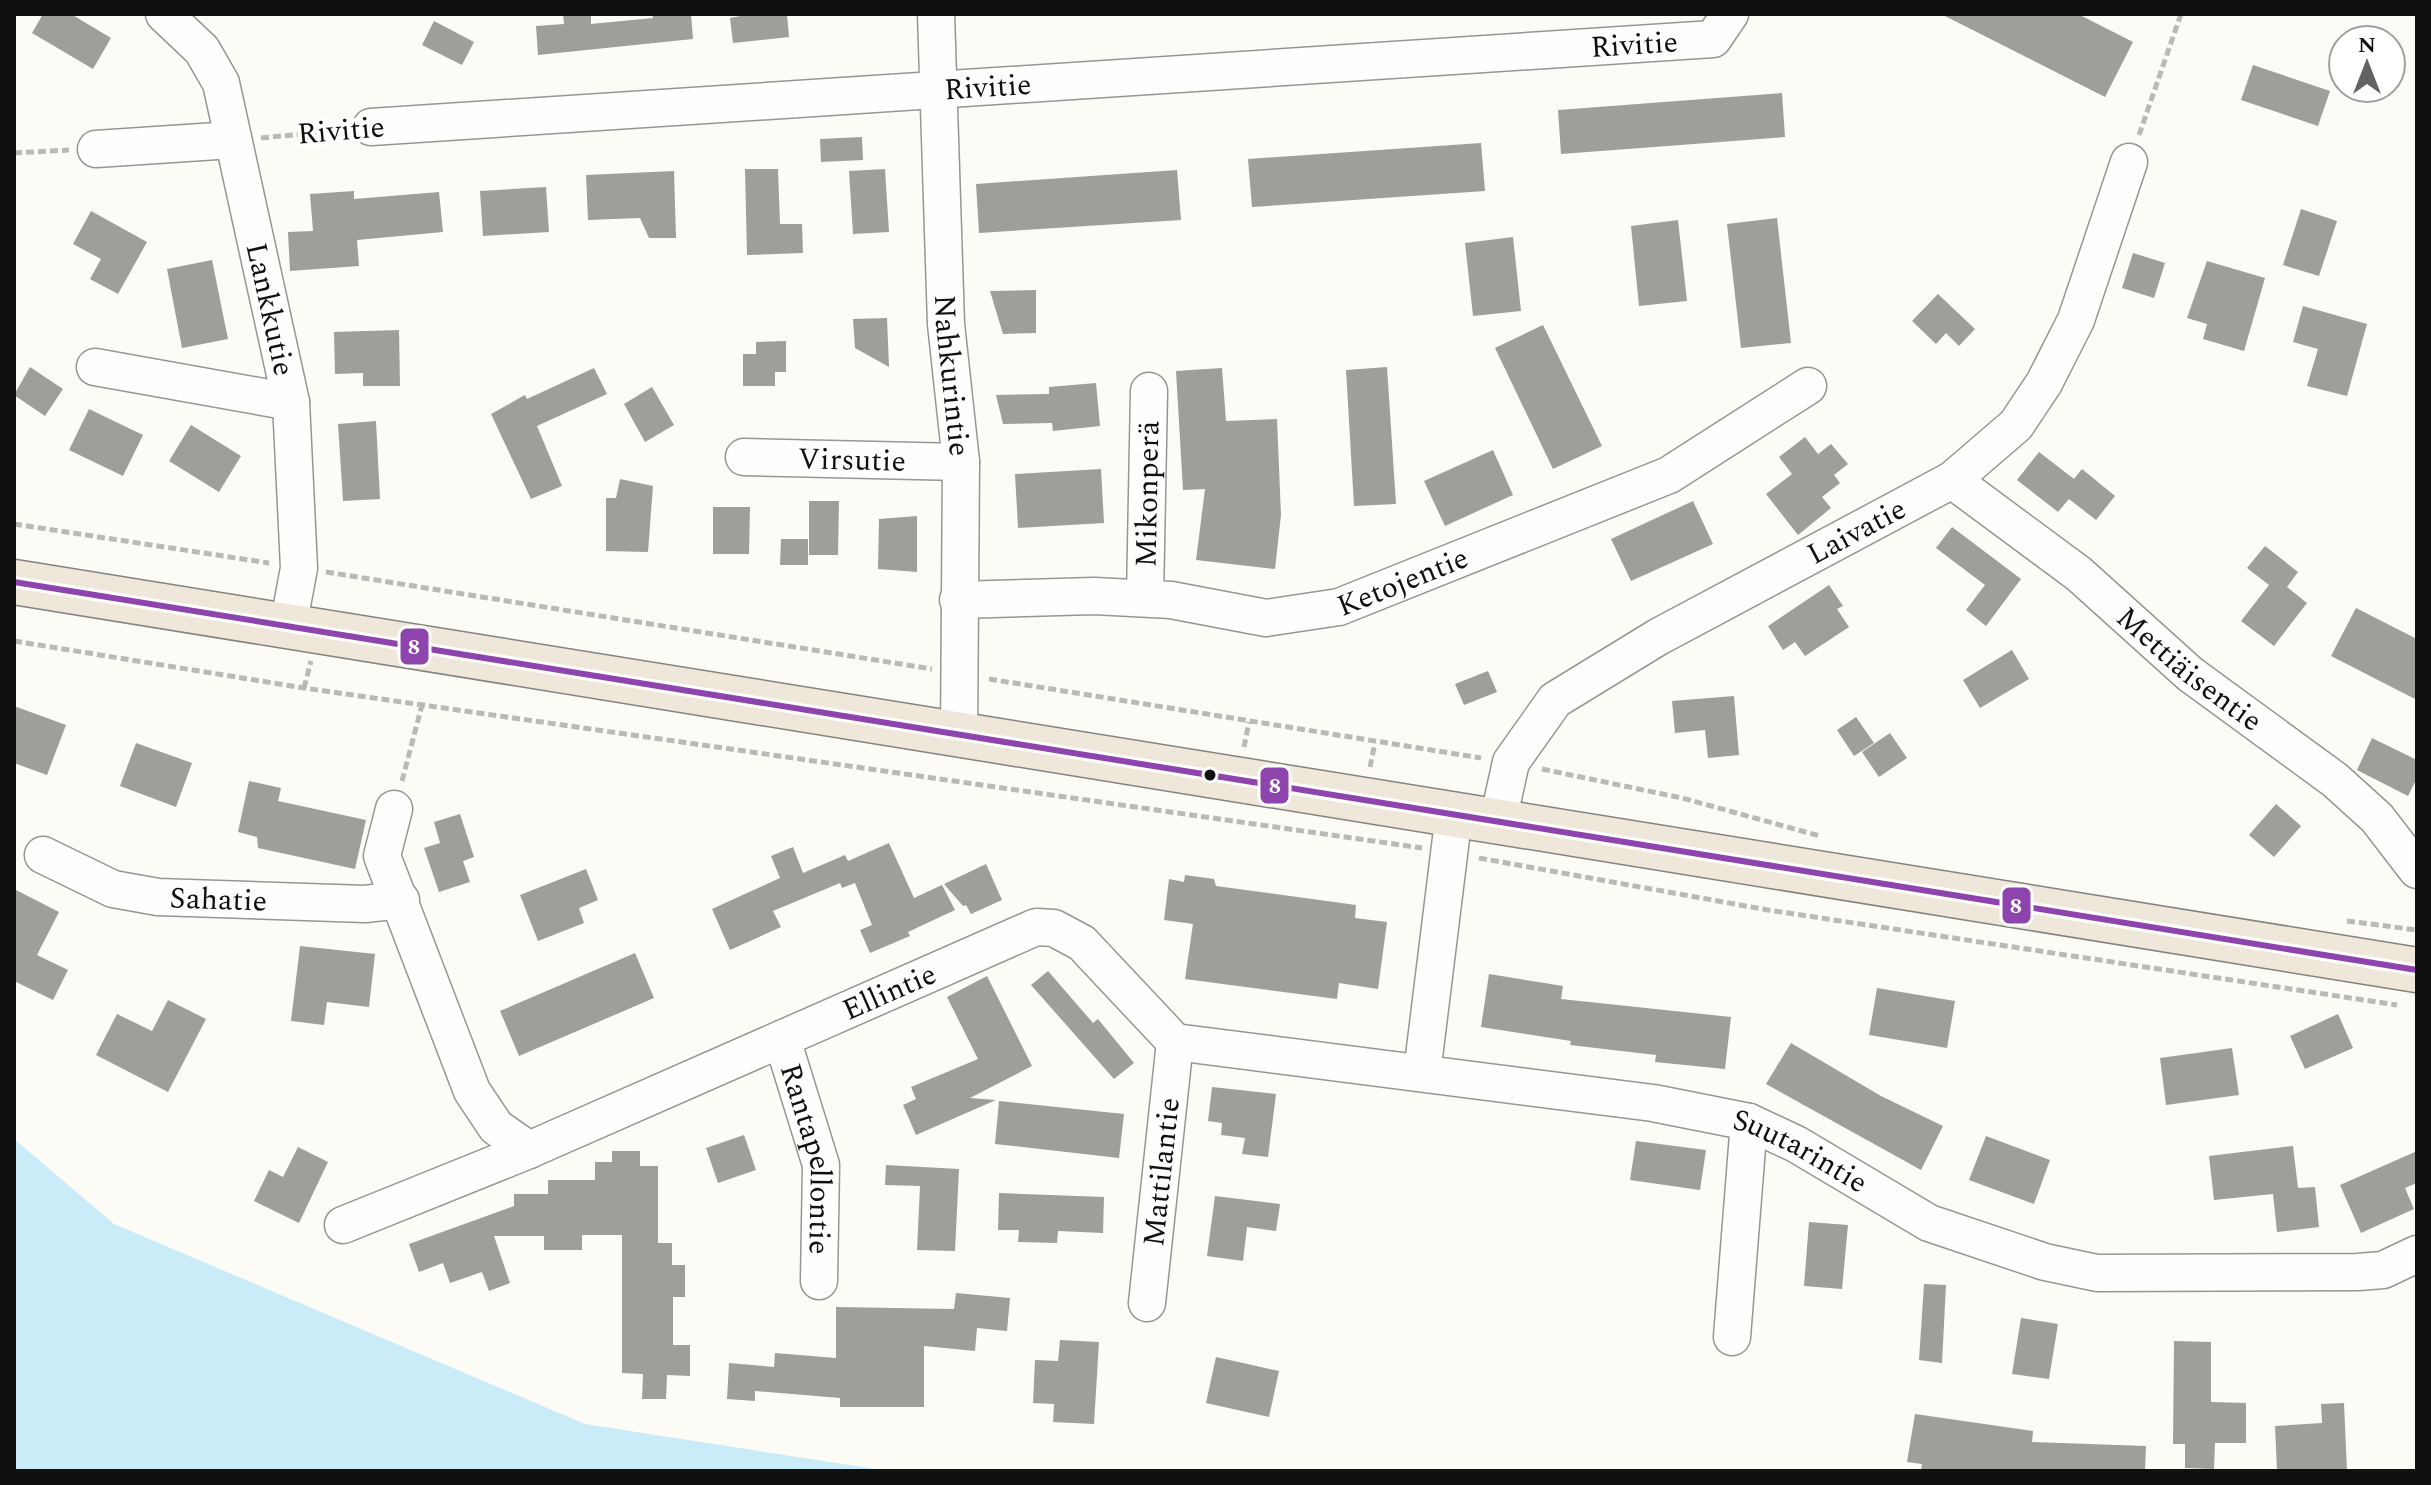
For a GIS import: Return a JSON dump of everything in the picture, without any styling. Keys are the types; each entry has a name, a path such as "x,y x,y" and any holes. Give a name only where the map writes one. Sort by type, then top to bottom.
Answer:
{"main road":[{"path":"14,582 959,737 1452,833 1498,821 2410,988"}],"street":[{"name":"Lankkutie","path":"164,14 202,50 221,83 291,402 299,568 288,627"},
{"name":"Nahkurintie","path":"936,14 946,324 961,462 959,737"},
{"name":"Rivitie","path":"371,127 1713,39 1730,14"},
{"path":"96,149 232,140"},
{"name":"Laivatie","path":"1498,821 1511,762 1555,700 1658,637 1952,480 2016,425 2044,383 2076,320 2129,162"},
{"path":"95,367 291,402"},
{"name":"Ketojentie","path":"958,600 1145,598 1266,618 1339,607 1669,475 1808,386"},
{"name":"Mikonperä","path":"1145,598 1149,391"},
{"name":"Virsutie","path":"744,457 961,462"},
{"name":"Mettiäisentie","path":"1952,480 2079,574 2190,674 2335,780 2377,818 2417,870"},
{"path":"394,809 382,856 472,1091 496,1127 529,1150"},
{"path":"1175,1042 1422,1073 1452,833"},
{"name":"Sahatie","path":"43,855 113,889 158,897 365,904 401,900"},
{"name":"Ellintie","path":"343,1225 529,1150 1036,927 1054,928 1082,943 1175,1042"},
{"name":"Rantapellontie","path":"782,1039 821,1165 819,1281"},
{"name":"Mattilantie","path":"1147,1303 1175,1042"},
{"name":"Suutarintie","path":"1422,1073 1653,1103 1749,1122 1796,1144 1929,1223 2045,1262 2097,1273 2358,1272 2383,1270 2417,1254"},
{"path":"1732,1337 1749,1122"}],"path":[{"path":"2129,162 2181,14"},
{"name":"Rivitie","path":"232,140 371,127"},
{"path":"14,153 96,149"},
{"path":"14,524 1511,762 1682,798 1830,839"},
{"path":"14,641 422,705 1452,833 1768,910 2410,988"},
{"path":"394,809 422,705"},
{"path":"1231,745 1246,747 1249,722"},
{"path":"2341,920 2417,930"}],"water":[{"path":"14,1139 114,1224 585,1424 888,1471 14,1471"}],"building":[{"path":"43,14 71,14 111,38 93,69 32,33"},
{"path":"563,14 591,14 591,24 653,18 652,14 691,14 693,39 538,55 536,26 564,24"},
{"path":"751,14 787,14 789,37 733,43 730,18"},
{"path":"1941,14 2078,14 2133,42 2105,97"},
{"path":"434,21 474,42 462,65 422,45"},
{"path":"2253,65 2327,90 2318,126 2241,100"},
{"path":"1782,93 1785,137 1561,154 1558,110"},
{"path":"862,137 863,160 821,162 820,139"},
{"path":"1481,143 1485,191 1252,207 1248,159"},
{"path":"745,169 778,169 780,224 802,224 803,253 747,255"},
{"path":"885,169 889,232 853,234 849,171"},
{"path":"1177,170 1181,220 979,233 976,184"},
{"path":"674,171 676,238 649,238 640,218 588,220 586,175"},
{"path":"546,187 549,232 483,236 480,191"},
{"path":"354,191 354,199 439,192 443,232 357,240 359,266 290,271 288,232 313,231 310,194"},
{"path":"2301,209 2337,221 2319,276 2283,265"},
{"path":"91,211 147,242 118,294 90,279 101,259 73,244"},
{"path":"1777,218 1791,343 1741,348 1727,224"},
{"path":"1678,220 1687,301 1639,306 1631,226"},
{"path":"1513,237 1521,311 1473,316 1465,243"},
{"path":"2133,253 2165,263 2154,298 2122,288"},
{"path":"212,260 228,339 182,348 167,269"},
{"path":"2207,261 2265,278 2244,351 2203,339 2207,324 2187,318"},
{"path":"1036,290 1036,333 1003,334 990,291"},
{"path":"1938,294 1975,329 1959,346 1946,333 1936,344 1912,321"},
{"path":"2303,306 2367,324 2347,396 2307,386 2318,349 2293,342"},
{"path":"887,318 889,367 855,348 853,319"},
{"path":"1543,325 1602,446 1553,469 1495,348"},
{"path":"399,330 400,386 363,386 363,373 335,374 334,332"},
{"path":"786,341 786,372 775,372 775,386 743,386 743,354 756,354 756,342"},
{"path":"30,367 63,389 45,416 14,395"},
{"path":"1387,367 1396,504 1354,506 1346,370"},
{"path":"594,368 607,394 537,426 562,486 531,499 491,414 525,395 527,399"},
{"path":"1222,368 1226,421 1277,419 1281,515 1275,569 1196,560 1205,489 1183,490 1176,371"},
{"path":"1096,383 1100,426 1053,431 1052,423 1003,424 996,395 1049,394 1049,387"},
{"path":"652,387 674,425 645,442 624,404"},
{"path":"89,409 143,435 123,476 69,450"},
{"path":"376,421 380,499 343,501 338,424"},
{"path":"191,425 241,456 219,492 169,461"},
{"path":"1805,437 1818,454 1831,444 1848,464 1834,475 1840,483 1822,497 1831,508 1798,535 1766,494 1792,474 1779,457"},
{"path":"1493,450 1513,495 1445,526 1424,481"},
{"path":"2039,452 2074,479 2082,469 2115,496 2096,520 2069,499 2058,512 2017,480"},
{"path":"1101,469 1104,523 1018,528 1015,474"},
{"path":"620,479 653,486 648,552 606,551 606,498 616,498"},
{"path":"809,501 839,501 838,555 809,555"},
{"path":"1693,501 1713,544 1631,581 1611,539"},
{"path":"713,507 750,507 749,554 713,554"},
{"path":"917,516 917,572 878,569 879,519"},
{"path":"1952,527 2021,579 1986,626 1966,610 1985,585 1936,548"},
{"path":"781,539 808,539 808,565 780,565"},
{"path":"2265,546 2298,572 2287,587 2307,603 2274,646 2241,621 2269,585 2247,568"},
{"path":"1829,585 1843,606 1837,609 1849,627 1805,656 1795,642 1783,650 1768,626"},
{"path":"2356,608 2417,639 2417,700 2331,656"},
{"path":"2012,650 2029,679 1980,708 1963,680"},
{"path":"1488,671 1497,692 1464,705 1455,684"},
{"path":"1734,696 1739,755 1708,758 1705,730 1675,733 1672,701"},
{"path":"14,706 66,725 47,775 14,763"},
{"path":"1856,717 1874,743 1854,756 1837,730"},
{"path":"1890,733 1907,758 1879,777 1862,752"},
{"path":"2372,738 2417,760 2417,778 2408,796 2357,770"},
{"path":"136,743 192,763 176,807 120,786"},
{"path":"249,781 281,788 278,801 366,820 355,869 258,848 257,837 238,832"},
{"path":"2276,804 2301,826 2274,857 2249,835"},
{"path":"460,814 474,857 463,861 470,882 439,892 424,848 440,843 434,822"},
{"path":"889,843 914,898 942,885 955,910 908,932 910,936 870,953 860,930 872,925 855,883 842,888 840,883 773,911 781,927 730,950 712,909 780,878 771,856 793,847 803,873 845,855 848,861"},
{"path":"986,864 1002,900 971,914 944,884"},
{"path":"586,869 598,900 579,908 584,923 538,941 520,895"},
{"path":"1185,875 1214,879 1216,886 1356,905 1355,918 1387,922 1378,989 1339,983 1337,999 1185,979 1193,924 1164,920 1169,879 1184,882"},
{"path":"14,889 59,912 37,955 68,970 53,1000 14,981"},
{"path":"300,946 375,954 369,1007 327,1002 324,1025 291,1021"},
{"path":"635,953 654,998 519,1056 500,1011"},
{"path":"1048,971 1093,1023 1098,1019 1134,1063 1114,1079 1031,985"},
{"path":"1489,974 1563,986 1561,999 1731,1017 1725,1069 1655,1062 1656,1055 1570,1045 1571,1041 1481,1027"},
{"path":"987,976 1032,1066 970,1098 996,1100 916,1135 903,1105 916,1099 911,1087 978,1059 947,997"},
{"path":"1877,988 1955,1001 1947,1048 1869,1035"},
{"path":"168,1000 206,1019 168,1092 96,1055 117,1014 152,1031"},
{"path":"2338,1014 2353,1048 2305,1069 2290,1036"},
{"path":"1791,1043 1881,1096 1943,1126 1921,1170 1766,1084"},
{"path":"2232,1048 2239,1095 2166,1105 2160,1058"},
{"path":"1212,1087 1276,1094 1268,1157 1242,1154 1245,1138 1221,1135 1222,1123 1208,1121"},
{"path":"999,1101 1124,1114 1119,1158 995,1144"},
{"path":"744,1135 756,1170 718,1183 706,1148"},
{"path":"1986,1136 2050,1160 2034,1204 1969,1180"},
{"path":"1636,1141 1706,1150 1700,1190 1630,1180"},
{"path":"2293,1146 2298,1188 2315,1187 2319,1227 2277,1232 2273,1194 2214,1200 2209,1156"},
{"path":"298,1147 328,1162 299,1223 254,1201 269,1170 283,1177"},
{"path":"612,1151 640,1151 640,1166 658,1166 658,1243 672,1243 672,1265 685,1265 685,1297 673,1297 673,1345 690,1345 690,1376 667,1375 666,1399 642,1399 643,1374 622,1373 622,1235 582,1235 582,1250 544,1250 544,1236 494,1236 510,1283 489,1291 482,1272 450,1283 443,1263 419,1272 409,1244 514,1206 514,1194 548,1194 548,1180 595,1180 595,1162 612,1162"},
{"path":"2417,1151 2417,1183 2405,1188 2414,1209 2361,1233 2340,1185"},
{"path":"886,1165 959,1169 955,1251 917,1250 920,1186 885,1185"},
{"path":"999,1193 1104,1197 1103,1233 1058,1231 1057,1243 1018,1242 1019,1230 998,1230"},
{"path":"1215,1196 1280,1204 1276,1231 1247,1227 1243,1261 1207,1256"},
{"path":"1809,1222 1848,1225 1842,1289 1804,1286"},
{"path":"1924,1284 1946,1285 1942,1363 1919,1360"},
{"path":"956,1293 1010,1298 1007,1331 977,1328 975,1351 924,1346 924,1407 840,1407 840,1398 755,1391 755,1401 727,1399 729,1363 774,1367 775,1353 836,1358 836,1307 954,1309"},
{"path":"2021,1318 2058,1324 2049,1379 2012,1374"},
{"path":"1060,1340 1099,1342 1094,1424 1053,1422 1054,1404 1033,1403 1035,1360 1058,1361"},
{"path":"2174,1341 2211,1342 2211,1402 2246,1403 2246,1443 2215,1443 2214,1469 2185,1468 2185,1444 2173,1444"},
{"path":"1216,1357 1279,1371 1269,1417 1206,1403"},
{"path":"2344,1403 2347,1471 2277,1471 2275,1426 2322,1423 2321,1404"},
{"path":"1915,1414 2033,1431 2032,1442 2146,1446 2145,1471 1921,1471 1922,1464 1907,1462"}],"transit line":[{"name":"8","path":"14,582 2417,970"}]}
